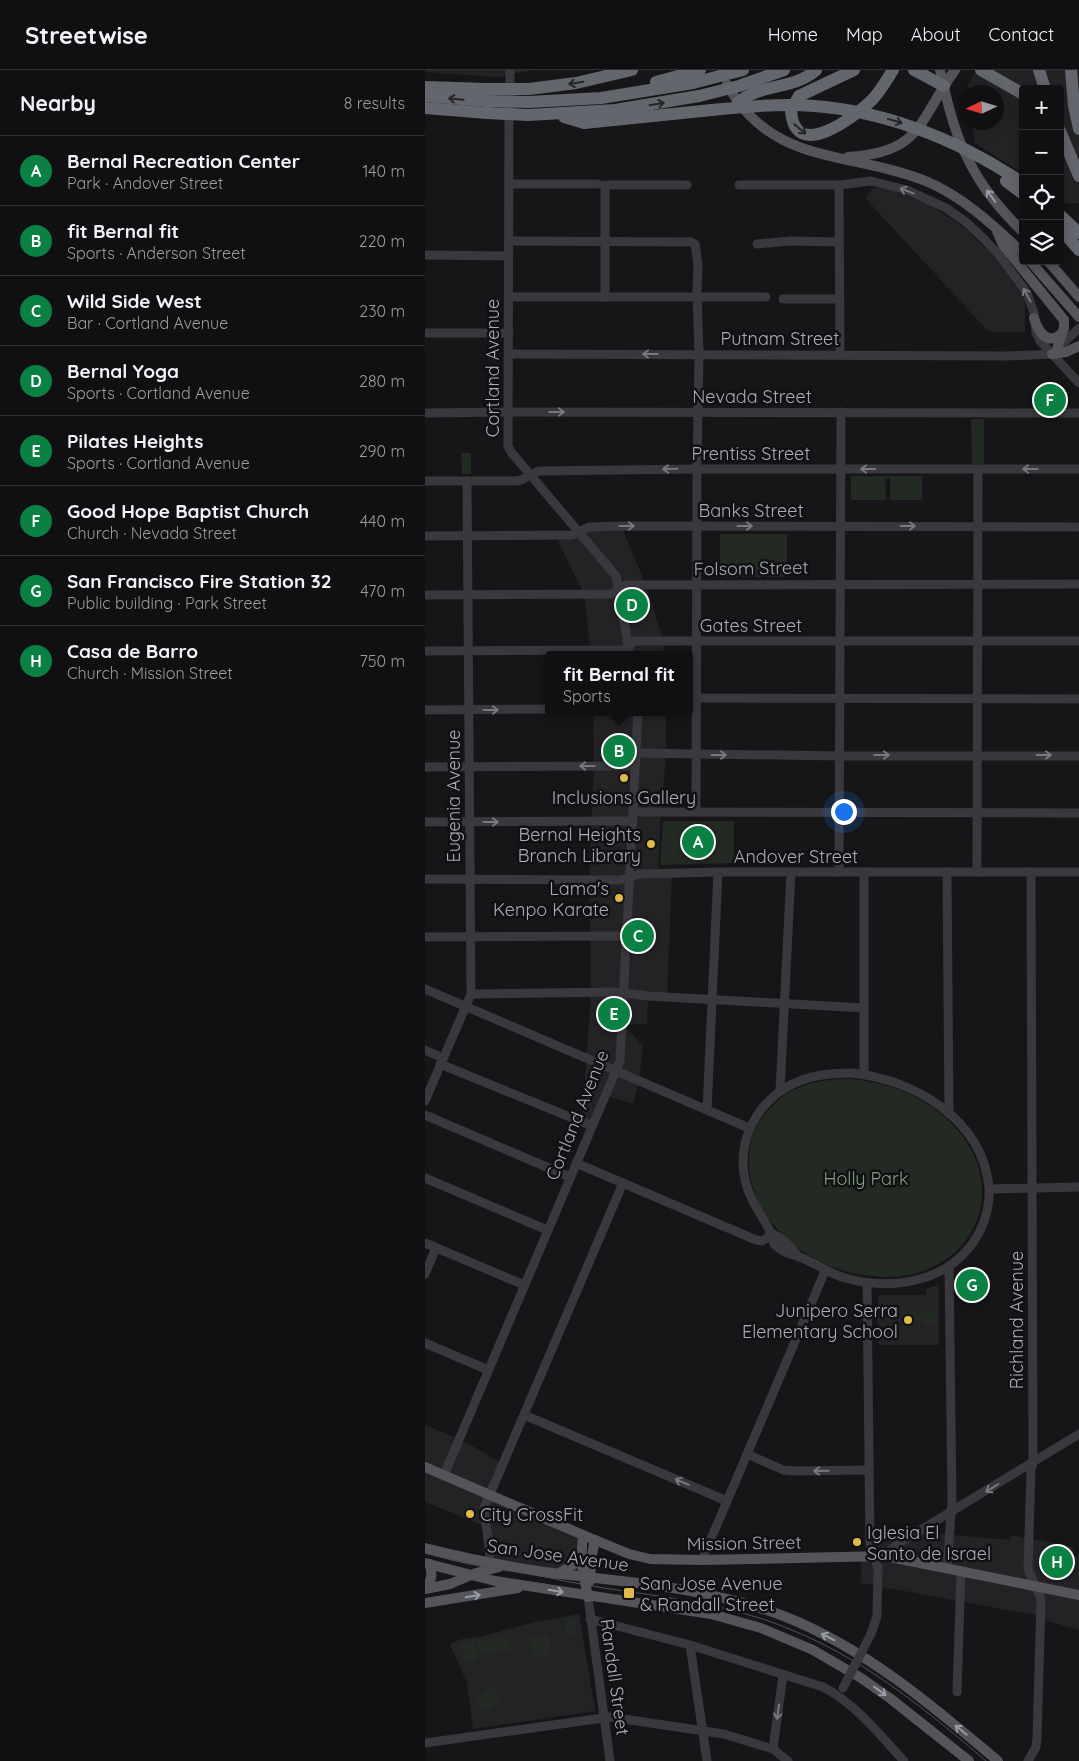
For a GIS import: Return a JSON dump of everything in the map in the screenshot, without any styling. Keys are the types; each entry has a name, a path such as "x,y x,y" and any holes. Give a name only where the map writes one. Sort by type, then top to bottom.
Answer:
{"highway":[{"path":"529,95 570,100 630,94 697,75 743,70"},
{"path":"425,87 487,101 529,115 557,115 646,106 699,96 739,86 784,70"},
{"path":"738,103 753,93 797,82 816,70"},
{"path":"854,70 799,96 791,110 791,117 794,125 800,131 808,135 828,131 855,114 872,100 893,70"},
{"path":"914,70 943,86"},
{"path":"981,70 1019,92"},
{"path":"1039,70 1044,85"},
{"path":"1072,70 1079,83"},
{"path":"1072,70 1074,106 1079,129"},
{"path":"425,108 529,95 627,71"},
{"path":"425,96 487,101"},
{"path":"557,115 584,123 782,105 843,109 897,122 932,135 1004,170 1019,180"},
{"path":"1064,125 1079,137"},
{"path":"1064,140 1079,176"},
{"path":"959,148 1001,176 1019,191"},
{"path":"1064,225 1079,233"},
{"path":"1064,226 1079,250"}],"main road":[{"path":"721,70 738,103 748,115 778,138 799,148 907,174 930,183 970,206 1019,249"},
{"path":"940,70 960,141 971,165 995,202 1019,228"},
{"path":"837,157 876,155 895,148 904,142 924,120 943,86 955,70"},
{"path":"996,227 1003,245 1064,320 1064,328 1054,352 1067,352 1079,346"},
{"path":"1034,265 1079,317"},
{"path":"1051,265 1079,297"},
{"path":"1034,318 1039,332 1043,336 1050,339 1061,334"},
{"name":"Mission Street","path":"425,1467 629,1554 651,1559 702,1560 879,1556 1079,1595"},
{"name":"Randall Street","path":"583,1535 581,1554 587,1576 588,1597"},
{"name":"Randall Street","path":"587,1576 595,1540"},
{"name":"San Jose Avenue","path":"425,1548 489,1564 683,1589 767,1611 803,1625 854,1651 932,1706 999,1761"},
{"path":"559,1573 574,1564 581,1554"},
{"path":"425,1588 429,1584 431,1577 427,1563"},
{"name":"San Jose Avenue","path":"427,1563 524,1587 711,1614 752,1625 796,1642 837,1663 875,1687 969,1761"},
{"path":"425,1588 450,1584 471,1575 505,1566"},
{"path":"425,1603 524,1587"}],"street":[{"name":"Cortland Avenue","path":"510,70 509,449 616,576 630,650"},
{"path":"739,185 839,185 871,181 907,190 946,208 966,222 999,256 1027,293 1032,303 1036,332 1040,340 1054,352 1079,383"},
{"path":"509,184 687,185"},
{"path":"601,184 605,242 605,297"},
{"path":"839,185 840,355"},
{"path":"509,241 694,243 697,257 699,354 696,641 693,698 696,754 696,811"},
{"path":"757,244 791,241 839,242"},
{"path":"425,254 509,256"},
{"path":"509,297 766,297"},
{"path":"783,299 839,299"},
{"path":"1054,352 1079,328"},
{"path":"425,333 509,333"},
{"name":"Putnam Street","path":"509,354 1008,356 1046,355 1054,352"},
{"path":"839,872 841,412"},
{"name":"Nevada Street","path":"425,413 1079,413"},
{"name":"Prentiss Street","path":"425,481 521,480 539,471 697,469 1079,470"},
{"path":"977,872 978,469"},
{"name":"Eugenia Avenue","path":"425,1101 471,994 467,481"},
{"name":"Banks Street","path":"425,536 572,535 589,527 1079,527"},
{"name":"Folsom Street","path":"425,595 611,594 626,585 841,583 1079,584"},
{"name":"Gates Street","path":"425,651 630,650 635,641 1079,641"},
{"path":"693,698 1079,699"},
{"path":"425,710 545,709"},
{"name":"Cortland Avenue","path":"443,1475 621,1056 638,716"},
{"path":"636,753 840,756 1079,756"},
{"path":"425,767 635,766"},
{"path":"425,822 633,817 696,811 1079,813"},
{"path":"707,1110 718,872"},
{"name":"Andover Street","path":"425,879 620,880 639,874 718,872 1079,872"},
{"path":"779,1091 791,872"},
{"path":"864,872 864,1074"},
{"path":"947,872 949,1114"},
{"name":"Richland Avenue","path":"1030,1758 1037,1739 1041,1599 1028,1569 1031,1470 1033,1462 1031,872"},
{"path":"425,937 627,936"},
{"path":"425,989 749,1128"},
{"path":"471,994 616,992 624,995 864,1008"},
{"path":"425,1050 442,1061 592,1126"},
{"path":"827,1074 864,1074 903,1085 926,1096 949,1114 965,1130 977,1148 985,1168 989,1188 986,1214 976,1238 960,1258 937,1274 912,1282 889,1284 867,1283 825,1271 798,1256 781,1237 773,1234 757,1211 746,1186 743,1157 749,1128 762,1108 779,1091 803,1080 827,1074"},
{"path":"425,1115 570,1178"},
{"path":"576,1163 756,1240 762,1241 773,1234"},
{"path":"425,1178 547,1230"},
{"path":"489,1564 484,1508 623,1183"},
{"path":"989,1188 1079,1187"},
{"path":"425,1243 524,1286"},
{"path":"425,1274 436,1248"},
{"path":"947,1568 952,1493 949,1266"},
{"path":"702,1560 825,1271"},
{"path":"840,1691 871,1634 877,1616 879,1556 870,1544 867,1283"},
{"path":"425,1343 488,1370"},
{"path":"524,1414 727,1502"},
{"path":"879,1556 1079,1434"},
{"path":"747,1454 783,1470 869,1470"},
{"path":"957,1692 961,1571"},
{"name":"Randall Street","path":"588,1597 611,1761"},
{"path":"590,1619 690,1645 840,1691 903,1761"},
{"path":"690,1645 707,1761"},
{"path":"773,1749 783,1675"},
{"path":"425,1743 604,1717 724,1734 773,1749 788,1761"}],"shaded area":[{"path":"425,70 534,70 498,77 425,72"},
{"path":"977,70 1079,70 1079,203 1067,204 1064,202 1064,85 1019,85 1019,171 975,143 973,130 1004,130 1004,85 968,84"},
{"path":"874,187 901,193 930,205 965,228 995,257 1025,299 1025,332 994,332 987,330 865,198"},
{"path":"621,526 646,585 663,641 664,651 591,651 584,594 555,535 589,527"},
{"path":"593,716 666,716 666,754 658,873 672,873 667,997 648,996 647,1024 623,1025 643,1046 639,1081 633,1104 606,1095 592,1126 582,1122 591,993 589,879 594,766"},
{"name":"Junipero Serra Elementary School","path":"939,1284 939,1345 878,1345 878,1295 926,1295 926,1289"},
{"path":"425,1425 466,1442 503,1464 489,1494 583,1535 581,1554 559,1573 493,1564 487,1527 425,1502"},
{"path":"932,1533 1011,1540 1011,1535 1074,1547 1073,1555 1079,1556 1079,1630 1040,1619 1040,1616 861,1583 861,1560 873,1534"},
{"path":"579,1614 595,1711 473,1729 467,1683 450,1644 462,1639"}],"green space":[{"path":"971,419 984,419 984,464 972,464"},
{"path":"461,453 471,453 471,474 462,474"},
{"path":"851,476 922,476 922,500 890,500 890,478 885,479 886,500 853,500 851,498"},
{"path":"720,534 787,534 787,577 720,577"},
{"path":"663,821 734,821 734,863 660,865"},
{"name":"Holly Park","path":"851,1079 894,1088 921,1100 955,1127 971,1150 980,1174 982,1197 977,1220 966,1240 950,1257 928,1269 901,1276 882,1277 863,1275 823,1263 787,1239 760,1206 753,1186 749,1165 749,1152 751,1140 762,1118 781,1098 799,1087 829,1080"},
{"path":"908,1311 936,1311 936,1325 925,1325 924,1321 908,1321"},
{"path":"575,1618 577,1633 566,1635 565,1620"},
{"path":"549,1635 551,1654 533,1657 530,1638"},
{"path":"508,1637 510,1650 479,1655 477,1641"},
{"path":"475,1641 478,1660 465,1662 462,1643"},
{"path":"493,1686 500,1696 500,1701 488,1711 482,1710 474,1700"}],"tram line":[{"path":"425,1553 473,1565 703,1604 775,1623 825,1645 874,1674 920,1707 986,1761"},
{"path":"463,1570 481,1575 545,1584"}],"place":[{"name":"Good Hope Baptist Church","path":"1050,400"},
{"name":"Bernal Yoga","path":"632,605"},
{"name":"fit Bernal fit","path":"619,751"},
{"name":"Inclusions Gallery","path":"624,778"},
{"name":"Bernal Recreation Center","path":"698,842"},
{"name":"Bernal Heights Branch Library","path":"651,844"},
{"name":"Lama's Kenpo Karate","path":"619,898"},
{"name":"Wild Side West","path":"638,936"},
{"name":"Pilates Heights","path":"614,1014"},
{"name":"San Francisco Fire Station 32","path":"972,1285"},
{"name":"Junipero Serra Elementary School","path":"908,1320"},
{"name":"City CrossFit","path":"470,1514"},
{"name":"Iglesia El Santo de Israel","path":"857,1542"},
{"name":"Casa de Barro","path":"1057,1562"},
{"name":"San Jose Avenue & Randall Street","path":"629,1593"}]}
